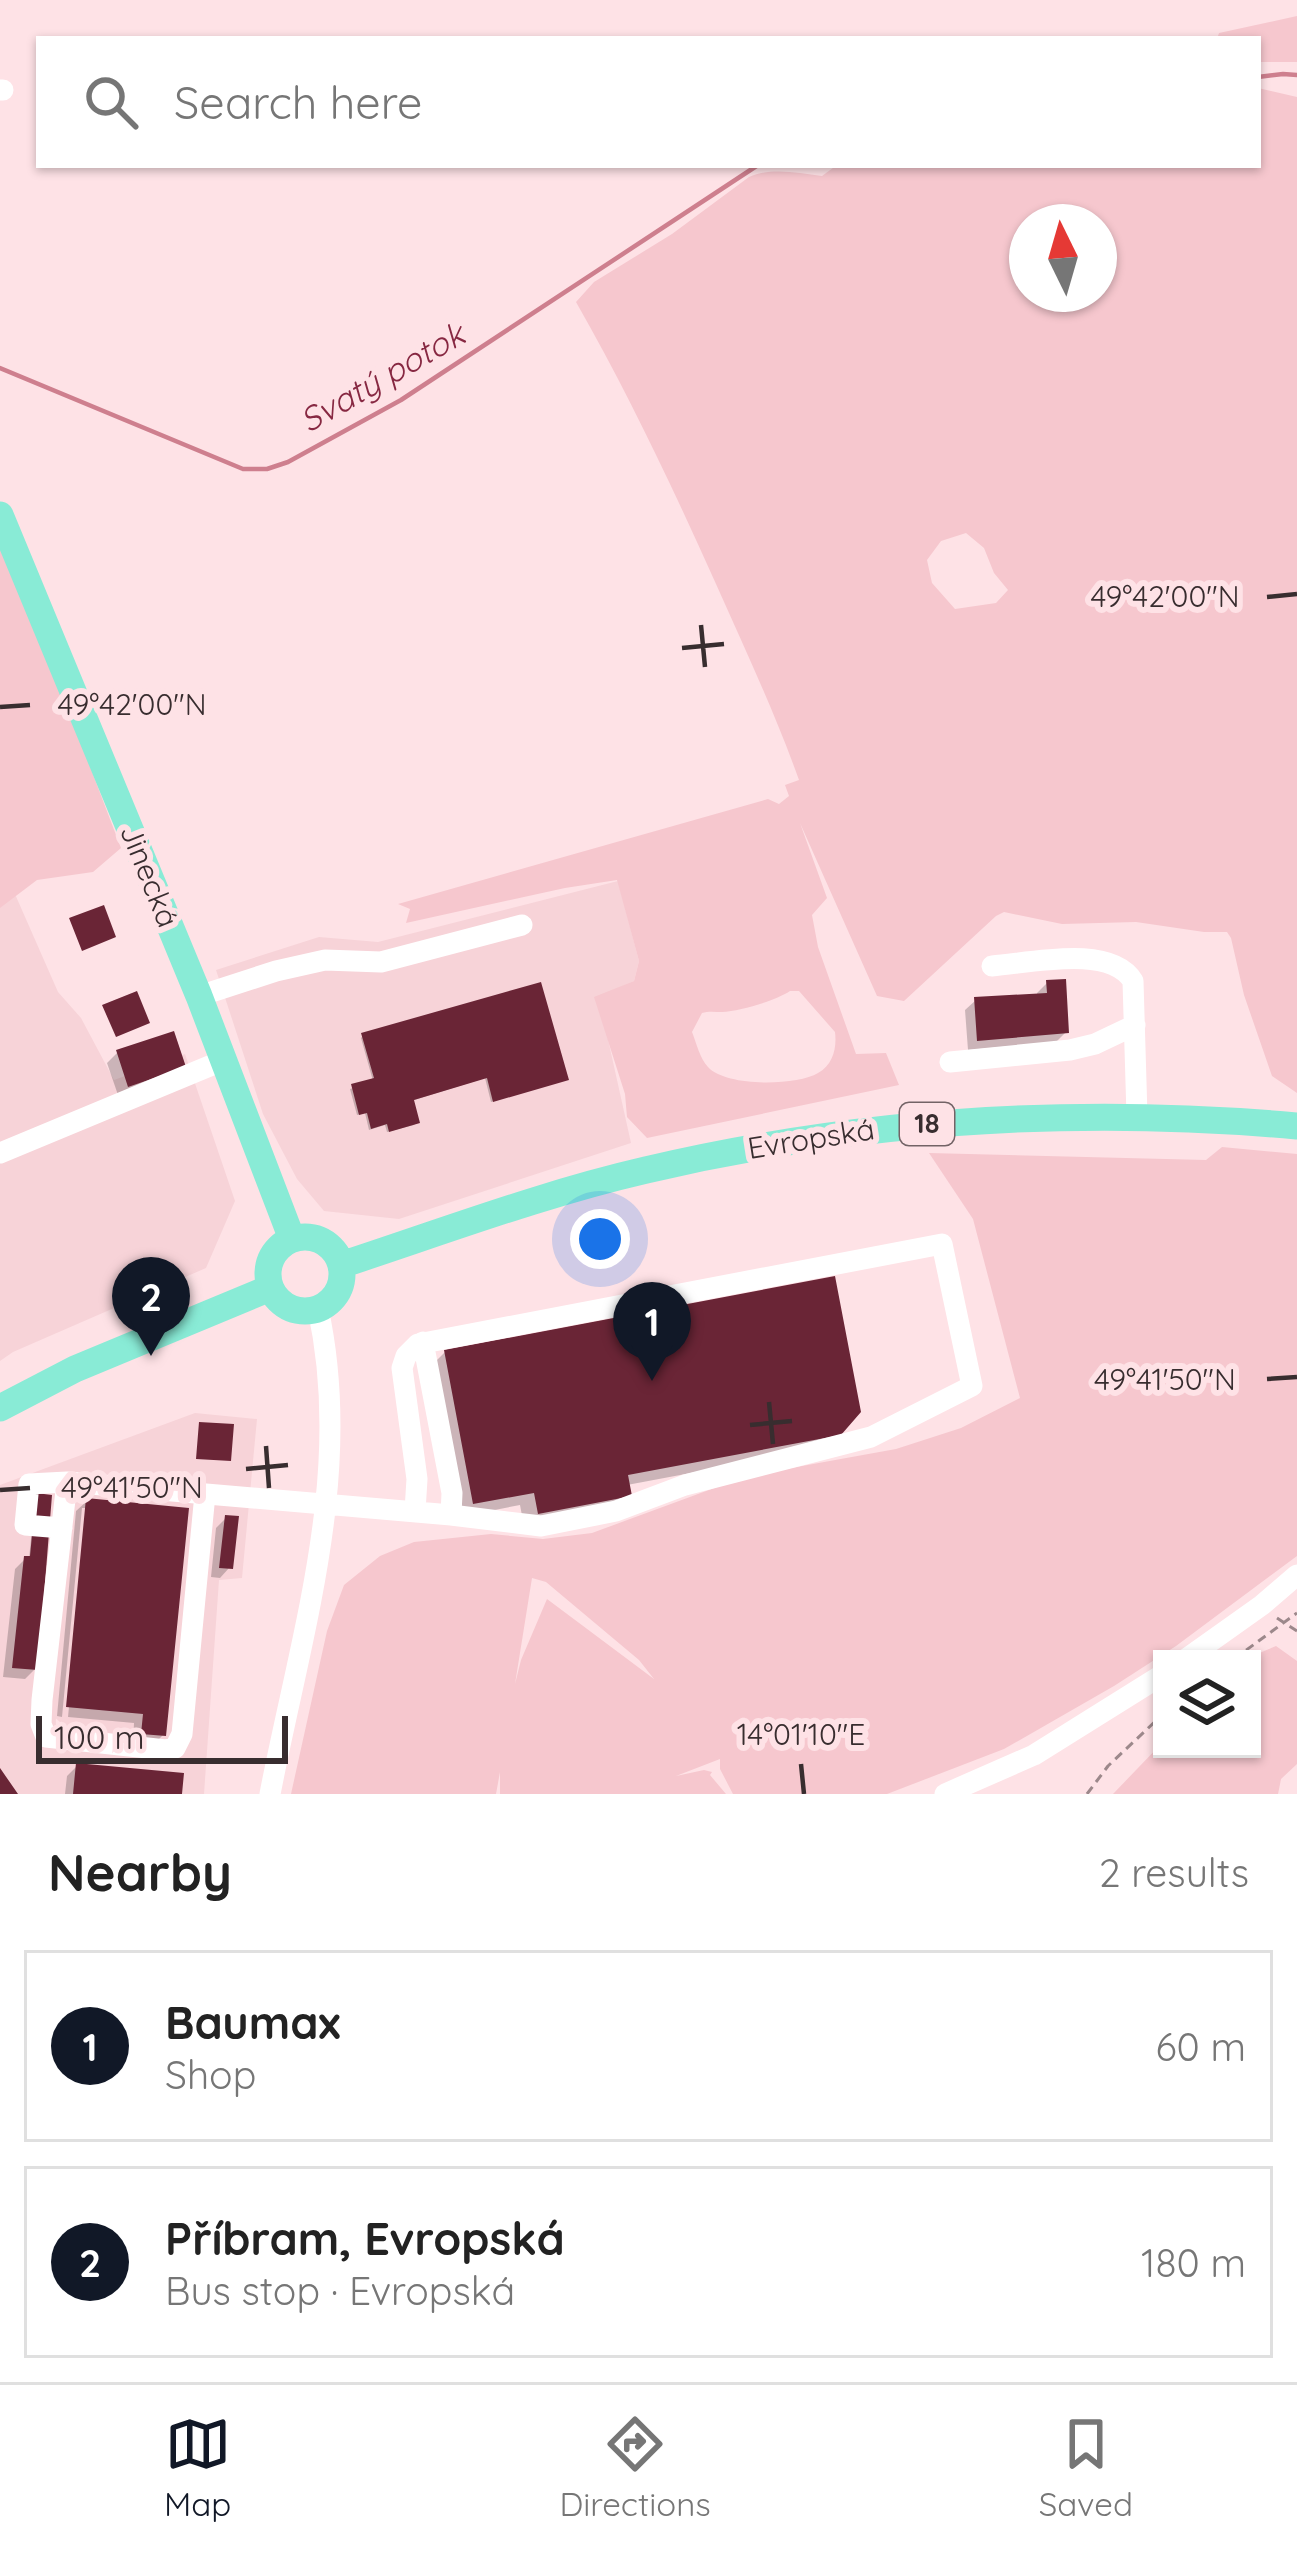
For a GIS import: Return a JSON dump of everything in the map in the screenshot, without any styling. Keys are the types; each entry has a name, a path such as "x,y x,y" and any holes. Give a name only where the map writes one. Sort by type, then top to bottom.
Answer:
{"main road":[{"name":"Jinecká","path":"0,515 199,996 292,1239"},
{"name":"Evropská","path":"341,1265 563,1192 727,1152 914,1124 1137,1116 1297,1126"},
{"path":"292,1239 319,1239 333,1249 341,1265 338,1291 318,1309 294,1310 270,1288 273,1255 292,1239"},
{"path":"0,1408 92,1362 270,1288"}],"street":[{"path":"199,996 325,960 381,962 522,925"},
{"path":"992,966 1080,958 1114,963 1127,971 1133,981 1137,1116"},
{"path":"950,1062 1070,1050 1135,1025"},
{"path":"0,1153 224,1060"},
{"path":"62,1528 25,1525 29,1484 67,1482 541,1526 616,1511 685,1485 871,1437 972,1386 943,1244 423,1342 410,1351 402,1368 417,1479 415,1511"},
{"path":"270,1794 327,1504 332,1413 318,1309"},
{"path":"423,1342 452,1493 451,1515"},
{"path":"67,1482 42,1700 44,1733 46,1737 166,1750 175,1748 182,1734 205,1494"},
{"path":"1199,1650 1297,1576"},
{"path":"945,1794 1034,1756 1153,1681"}],"path":[{"path":"1247,1650 1297,1613"},
{"path":"1285,1623 1297,1631"},
{"path":"1087,1794 1108,1766 1153,1724"}],"shaded area":[{"path":"1297,16 1297,62 1261,62 1261,36 1219,33"},
{"path":"1261,89 1297,97 1297,1093 1272,1076 1227,932 1136,922 1062,924 1004,912 904,1001 877,996 800,823 827,898 812,915 818,947 856,1054 886,1053 899,1085 647,1138 627,1117 625,1094 594,997 634,981 639,961 617,880 406,923 410,909 398,904 768,799 779,804 789,796 785,785 799,780 683,512 576,302 594,282 672,234 749,177 785,172 822,176 833,168 1261,168","holes":["966,533 984,548 994,573 1008,590 996,603 955,609 932,583 927,560 941,541","799,991 835,1032 833,1056 823,1070 794,1080 762,1082 730,1078 708,1067 692,1032 702,1013 738,1010"]},
{"path":"0,530 121,848 93,872 37,880 0,908"},
{"path":"618,881 639,961 634,981 595,998 631,1143 399,1219 324,1211 297,1179 263,1114 216,970 319,937 378,942"},
{"path":"11,885 58,992 81,1018 114,1080 185,1054 235,1201 206,1268 0,1361 0,890"},
{"path":"1222,1147 1297,1154 1297,1556 1176,1646 1153,1650 1153,1661 1114,1686 1004,1749 887,1794 733,1794 720,1759 676,1776 712,1772 726,1794 500,1794 500,1772 496,1794 291,1794 327,1631 344,1585 380,1556 414,1542 491,1534 543,1539 592,1533 747,1476 896,1449 961,1428 1020,1398 973,1219 929,1153 1206,1160","holes":["532,1578 546,1582 639,1660 654,1679 547,1599 515,1684"]},
{"path":"195,1413 257,1419 242,1578 219,1580 204,1794 0,1794 0,1485"},
{"path":"1276,1646 1297,1661 1297,1764 1281,1779 1278,1794 1113,1794 1153,1752 1153,1758 1261,1758 1261,1652"}],"building":[{"path":"104,905 116,937 82,951 69,918"},
{"path":"1066,979 1069,1033 977,1041 974,997 1047,993 1046,980"},
{"path":"541,982 569,1080 493,1102 487,1078 414,1100 420,1123 389,1132 387,1124 371,1129 367,1113 359,1115 351,1084 374,1078 361,1033"},
{"path":"137,991 150,1023 116,1037 102,1005"},
{"path":"174,1031 186,1067 128,1087 116,1050"},
{"path":"835,1276 861,1412 841,1435 628,1475 632,1496 538,1514 534,1493 473,1504 444,1350"},
{"path":"199,1422 234,1424 231,1461 196,1459"},
{"path":"36,1493 52,1495 38,1670 12,1668"},
{"path":"86,1498 189,1508 166,1736 141,1734 143,1714 66,1707"},
{"path":"225,1515 239,1516 233,1569 219,1568"},
{"path":"76,1763 184,1773 182,1794 73,1794"},
{"path":"0,1768 18,1794 0,1794"}],"waterway":[{"name":"Svatý potok","path":"1261,77 1297,75"},
{"name":"Svatý potok","path":"0,368 243,469 267,469 401,400 753,168"}],"place":[{"name":"Příbram, Evropská","path":"151,1356"},
{"name":"Baumax","path":"652,1381"}]}
